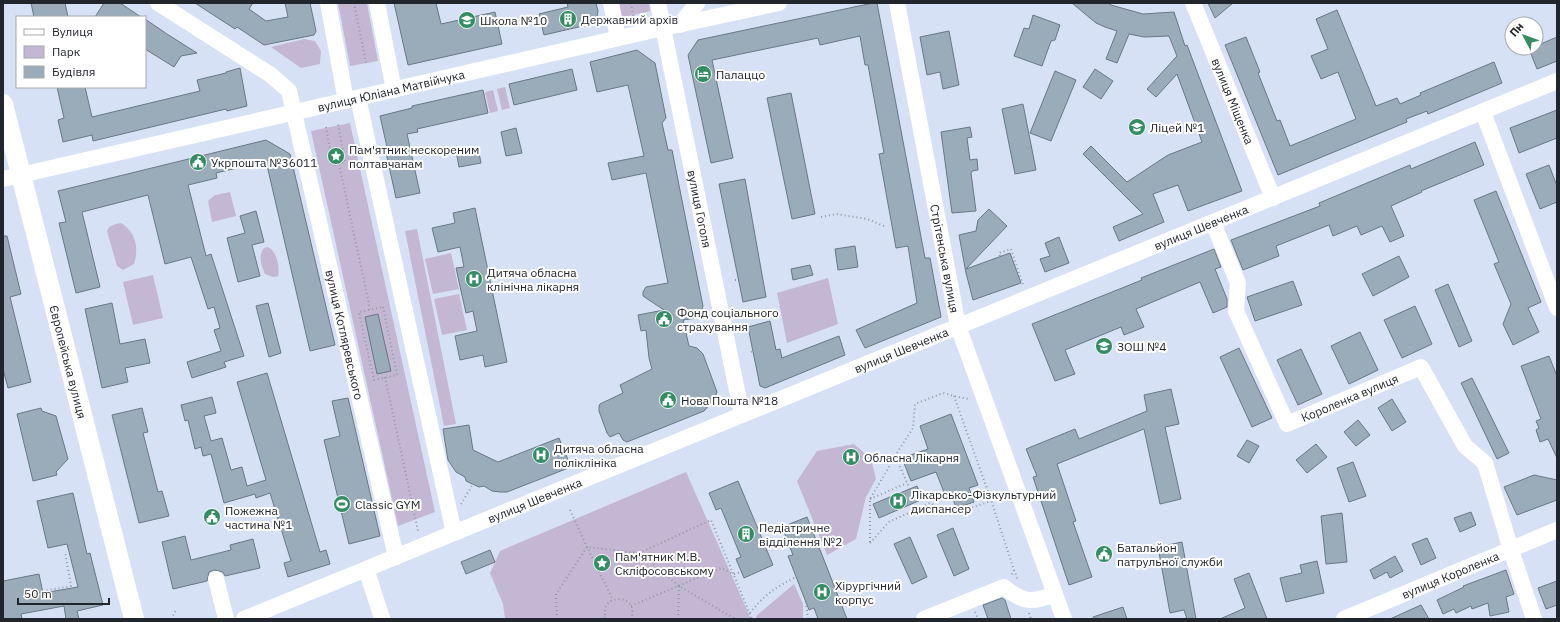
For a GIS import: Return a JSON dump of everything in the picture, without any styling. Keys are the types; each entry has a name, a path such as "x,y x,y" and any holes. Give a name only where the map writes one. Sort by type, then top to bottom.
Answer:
{"main road":[{"name":"Європейська вулиця","path":"3,104 12,177 134,619"}],"street":[{"name":"вулиця Котляревського","path":"158,3 271,75 289,91 396,557"},
{"path":"328,3 454,533"},
{"path":"377,3 394,90"},
{"path":"611,3 618,38"},
{"name":"вулиця Гоголя","path":"658,3 742,415"},
{"path":"680,25 697,3"},
{"name":"вулиця Юліана Матвійчука","path":"12,177 618,38 779,3"},
{"name":"Стрітенська вулиця","path":"897,3 958,326 1064,619"},
{"name":"вулиця Міщенка","path":"1193,3 1273,198"},
{"name":"вулиця Шевченка","path":"244,619 1557,81"},
{"path":"1483,112 1557,308"},
{"name":"Короленка вулиця","path":"1213,223 1238,283 1236,311 1287,424 1421,367 1465,446 1485,463 1511,550"},
{"name":"вулиця Короленка","path":"1344,619 1557,530"},
{"path":"1511,550 1534,619"},
{"path":"366,569 382,618"},
{"path":"216,579 226,619"},
{"path":"924,619 1004,586 1012,593 1025,599 1037,601 1055,594"}],"path":[{"path":"354,3 366,63"},
{"path":"631,3 634,19"},
{"path":"326,127 333,165 346,162 338,124"},
{"path":"338,164 370,310"},
{"path":"821,217 836,214 868,219 884,226"},
{"path":"1000,256 999,253 1011,249 1023,285"},
{"path":"382,307 397,375 374,380 359,312 370,310 382,307"},
{"path":"385,377 418,531"},
{"path":"969,399 943,393 915,404 913,428 870,499 870,543 889,522 930,503 951,515 991,500"},
{"path":"954,396 1014,570 1004,586"},
{"path":"895,456 910,489"},
{"path":"870,499 907,483"},
{"path":"460,505 473,484"},
{"path":"570,510 613,600"},
{"path":"587,547 640,553 711,520 752,619"},
{"path":"557,619 556,594 587,547"},
{"path":"27,594 71,586 65,552"},
{"path":"640,553 679,586 735,619"},
{"path":"631,606 721,568 734,574 741,572"},
{"path":"750,613 760,600 774,588 796,577"},
{"path":"678,619 679,586"},
{"path":"601,619 606,618 606,608 608,603 613,600 621,599 625,600 631,606 631,619"},
{"path":"806,602 808,619"},
{"path":"171,619 176,610"}],"green space":[{"path":"338,3 367,3 378,61 350,66"},
{"path":"617,3 649,3 650,11 620,18"},
{"path":"304,39 315,41 321,51 320,64 301,68 271,47"},
{"path":"505,87 510,108 502,110 497,89"},
{"path":"493,90 498,111 490,113 485,92"},
{"path":"350,123 435,512 398,526 311,131"},
{"path":"230,192 236,216 212,222 208,201 215,195"},
{"path":"121,223 130,231 136,246 134,264 123,270 117,266 107,231 114,224"},
{"path":"417,229 456,424 444,426 405,231"},
{"path":"268,247 276,256 279,269 278,276 273,277 265,274 262,268 261,254 264,248"},
{"path":"451,253 459,289 433,294 425,259"},
{"path":"153,275 163,318 133,325 123,282"},
{"path":"828,278 838,324 787,343 777,293"},
{"path":"459,294 467,330 442,335 434,299"},
{"path":"854,444 871,459 876,479 866,497 856,539 827,555 797,481 817,451"},
{"path":"686,472 751,619 505,619 503,604 490,573 500,551"},
{"path":"794,584 803,604 803,619 757,619 756,616"}],"building":[{"path":"31,3 65,3 68,16 34,16"},
{"path":"104,3 120,3 140,16 96,16"},
{"path":"195,3 253,3 249,9 266,21 288,17 285,3 310,3 316,31 314,35 264,45 237,27 235,29"},
{"name":"Школа №10","path":"394,3 436,3 441,24 495,12 502,44 408,65"},
{"name":"Державний архів","path":"567,3 596,3 598,11 597,17 594,21 587,25 544,35 539,14 568,7"},
{"path":"877,3 925,258 930,258 941,317 865,348 856,330 917,303 908,246 896,248 879,154 884,153 868,65 865,65 860,36 820,45 818,38 712,60 733,158 711,163 688,55 698,40"},
{"path":"1072,3 1108,3 1143,14 1174,12 1185,46 1187,45 1242,191 1188,211 1178,185 1153,194 1164,222 1119,241 1113,227 1143,214 1083,154 1091,146 1127,182 1168,155 1202,142 1177,74 1156,97 1147,89 1177,56 1169,36 1144,37 1129,34 1117,63 1106,59 1117,31 1096,23"},
{"path":"1208,3 1233,3 1215,18"},
{"path":"1337,10 1376,106 1397,98 1400,104 1421,95 1420,93 1494,62 1502,83 1428,114 1427,111 1406,119 1407,122 1278,175 1225,45 1246,37 1260,72 1258,73 1277,121 1280,120 1290,146 1356,119 1338,72 1321,79 1311,56 1328,49 1316,19"},
{"path":"1033,15 1060,25 1055,40 1051,41 1042,66 1014,56 1024,28 1029,29"},
{"path":"146,20 197,53 181,56 174,67 146,50"},
{"path":"949,31 959,85 943,89 940,72 927,75 920,37"},
{"path":"1557,37 1557,61 1537,69 1532,56 1544,56 1544,43"},
{"path":"637,50 655,63 666,118 662,123 668,150 672,150 703,306 697,314 697,318 683,320 689,346 697,348 703,354 717,392 713,401 704,411 627,442 623,440 619,433 610,437 607,433 599,411 599,406 600,404 623,393 620,385 652,369 649,358 646,330 641,331 638,315 664,310 643,296 643,292 646,287 668,283 646,173 612,180 608,163 644,156 628,85 597,92 590,62"},
{"path":"240,68 247,106 227,111 226,109 93,141 92,135 63,142 58,120 64,118 57,88 85,88 92,117 200,91 197,80"},
{"path":"572,69 577,90 514,105 509,84"},
{"path":"1095,69 1113,81 1101,99 1083,87"},
{"path":"1055,71 1076,80 1051,141 1030,133"},
{"path":"483,90 488,113 417,129 418,132 407,134 420,193 396,198 385,148 387,147 380,116 412,108 412,106"},
{"path":"791,93 815,214 792,219 767,98"},
{"path":"1023,104 1036,170 1015,174 1002,109"},
{"path":"1557,110 1557,138 1519,153 1510,128"},
{"path":"970,127 972,137 967,138 970,160 977,159 978,170 972,171 971,173 976,211 952,213 941,132"},
{"path":"516,128 522,153 506,156 501,132"},
{"path":"266,140 290,154 335,345 310,351 266,161 216,173 217,178 188,185 206,256 211,254 244,356 224,362 226,367 192,378 187,362 221,351 214,330 220,328 214,307 208,309 191,257 165,264 148,195 82,212 100,287 76,293 59,223 66,222 58,191"},
{"path":"1475,142 1484,165 1421,191 1422,192 1391,206 1404,236 1390,242 1382,226 1361,235 1357,226 1333,236 1329,225 1276,246 1279,256 1243,270 1231,240 1320,206 1319,203 1410,165 1411,169"},
{"path":"478,148 481,163 459,167 456,151"},
{"path":"1549,165 1557,186 1557,202 1540,209 1526,174"},
{"path":"745,179 766,297 743,302 719,184"},
{"path":"1496,191 1541,302 1528,308 1539,332 1513,345 1503,324 1511,304 1494,264 1499,262 1474,200"},
{"name":"Дитяча обласна клінічна лікарня","path":"475,208 507,362 485,367 483,355 460,360 455,336 477,331 473,311 466,313 456,268 464,267 460,247 438,252 432,228 455,223 453,213"},
{"path":"989,209 1007,226 966,269 1010,253 1021,283 973,300 966,273 959,235 976,231 978,220"},
{"path":"256,211 264,242 252,245 260,276 238,282 227,238 245,233 240,216"},
{"path":"3,236 7,236 21,294 10,297 31,382 8,388 3,369"},
{"path":"1059,237 1069,263 1045,272 1040,259 1050,256 1045,243"},
{"path":"855,246 858,267 838,270 835,249"},
{"path":"1214,249 1221,267 1215,269 1227,299 1227,307 1213,313 1200,282 1136,309 1144,327 1124,335 1121,327 1065,350 1075,374 1055,381 1032,324 1142,280 1141,278"},
{"path":"1399,256 1409,277 1373,296 1362,274"},
{"path":"810,265 813,275 793,280 791,269"},
{"path":"1293,281 1302,305 1255,321 1247,297"},
{"path":"1448,284 1472,341 1459,347 1435,290"},
{"path":"112,303 120,344 145,339 150,363 125,368 128,382 102,388 85,309"},
{"path":"268,303 281,353 269,357 256,306"},
{"path":"1415,306 1432,344 1402,358 1384,320"},
{"path":"378,314 391,371 377,374 365,317"},
{"path":"770,321 776,350 780,349 782,358 839,336 845,355 765,388 760,386 748,327"},
{"path":"1360,332 1378,370 1349,384 1331,346"},
{"path":"1239,348 1272,418 1252,427 1220,357"},
{"path":"1301,349 1322,394 1298,405 1277,360"},
{"path":"1549,356 1557,376 1557,458 1548,439 1540,442 1536,430 1539,428 1536,421 1541,419 1521,366"},
{"path":"267,373 320,552 326,550 330,564 288,577 284,563 291,561 270,493 256,498 255,494 224,503 211,454 203,456 201,447 195,449 188,420 185,421 181,405 212,397 216,413 204,416 211,441 222,438 231,470 242,467 247,486 266,480 237,382"},
{"path":"1472,378 1509,453 1497,459 1461,383"},
{"path":"1171,389 1179,424 1165,427 1181,499 1160,504 1144,429 1057,464 1076,521 1073,522 1092,577 1069,585 1033,477 1037,476 1026,449 1075,429 1079,439 1147,411 1144,395"},
{"path":"348,398 380,536 349,544 324,440 340,436 332,401"},
{"path":"1392,399 1406,422 1392,431 1378,408"},
{"path":"41,408 42,411 56,416 68,459 56,472 57,475 33,481 17,414"},
{"path":"142,408 148,432 143,433 158,492 162,491 169,516 139,523 112,415"},
{"path":"951,414 978,485 969,488 974,502 956,508 952,495 946,497 936,472 911,481 902,458 928,449 920,426"},
{"path":"1358,420 1370,435 1356,446 1344,432"},
{"name":"Дитяча обласна поліклініка","path":"469,425 473,450 498,462 559,438 571,467 507,492 492,491 484,486 479,487 466,481 465,477 456,472 448,460 443,429"},
{"path":"1247,440 1259,446 1249,463 1237,456"},
{"path":"1316,444 1327,457 1307,473 1296,460"},
{"path":"1353,462 1366,496 1349,502 1337,468"},
{"path":"1534,475 1557,480 1557,500 1517,515 1504,487"},
{"name":"Педіатричне відділення №2","path":"738,481 773,565 744,578 736,559 741,557 721,508 716,510 709,493"},
{"name":"Лікарсько-Фізкультурний диспансер","path":"917,486 923,499 879,518 873,504"},
{"path":"73,493 87,554 90,553 103,605 77,611 79,619 66,619 64,606 21,614 22,619 3,619 3,581 39,574 43,593 78,587 67,544 48,548 37,501"},
{"path":"1471,512 1476,525 1460,532 1454,518"},
{"path":"1342,513 1347,562 1326,564 1321,516"},
{"path":"807,517 847,619 818,619 814,608 809,610 788,556 793,555 782,527"},
{"path":"953,528 969,569 954,576 937,535"},
{"path":"185,536 191,560 231,550 230,545 253,539 260,568 225,576 223,572 214,570 209,572 207,581 173,589 162,542"},
{"path":"910,537 927,577 912,584 894,544"},
{"path":"1427,538 1436,558 1421,565 1412,544"},
{"path":"1182,542 1196,619 1187,619 1184,610 1170,613 1158,547"},
{"path":"490,550 495,562 466,574 461,562"},
{"path":"1395,556 1403,571 1390,578 1387,572 1374,579 1370,570"},
{"path":"1317,561 1324,593 1286,602 1280,578 1302,573 1300,565"},
{"path":"1506,570 1514,594 1506,597 1509,612 1490,616 1488,603 1472,609 1471,606 1456,613 1454,609 1443,614 1437,600 1464,587 1463,586"},
{"path":"1249,573 1267,619 1220,619 1245,608 1234,579"},
{"path":"1557,581 1557,605 1546,609 1538,588"},
{"path":"1002,598 1005,600 1011,619 988,619 983,605"},
{"path":"1421,605 1429,619 1390,619"},
{"path":"1123,607 1127,619 1094,619 1093,617"}],"place":[{"name":"Державний архів","path":"568,19"},
{"name":"Школа №10","path":"467,20"},
{"name":"Палаццо","path":"703,74"},
{"name":"Ліцей №1","path":"1137,127"},
{"name":"Пам'ятник нескореним полтавчанам","path":"336,156"},
{"name":"Укрпошта №36011","path":"198,162"},
{"name":"Дитяча обласна клінічна лікарня","path":"474,279"},
{"name":"Фонд соціального страхування","path":"664,319"},
{"name":"ЗОШ №4","path":"1104,346"},
{"name":"Нова Пошта №18","path":"668,400"},
{"name":"Дитяча обласна поліклініка","path":"541,455"},
{"name":"Обласна Лікарня","path":"851,457"},
{"name":"Лікарсько-Фізкультурний диспансер","path":"898,501"},
{"name":"Classic GYM","path":"342,504"},
{"name":"Пожежна частина №1","path":"212,517"},
{"name":"Педіатричне відділення №2","path":"746,534"},
{"name":"Батальйон патрульної служби","path":"1104,554"},
{"name":"Пам'ятник М.В. Скліфосовському","path":"602,563"},
{"name":"Хірургічний корпус","path":"822,592"}]}
